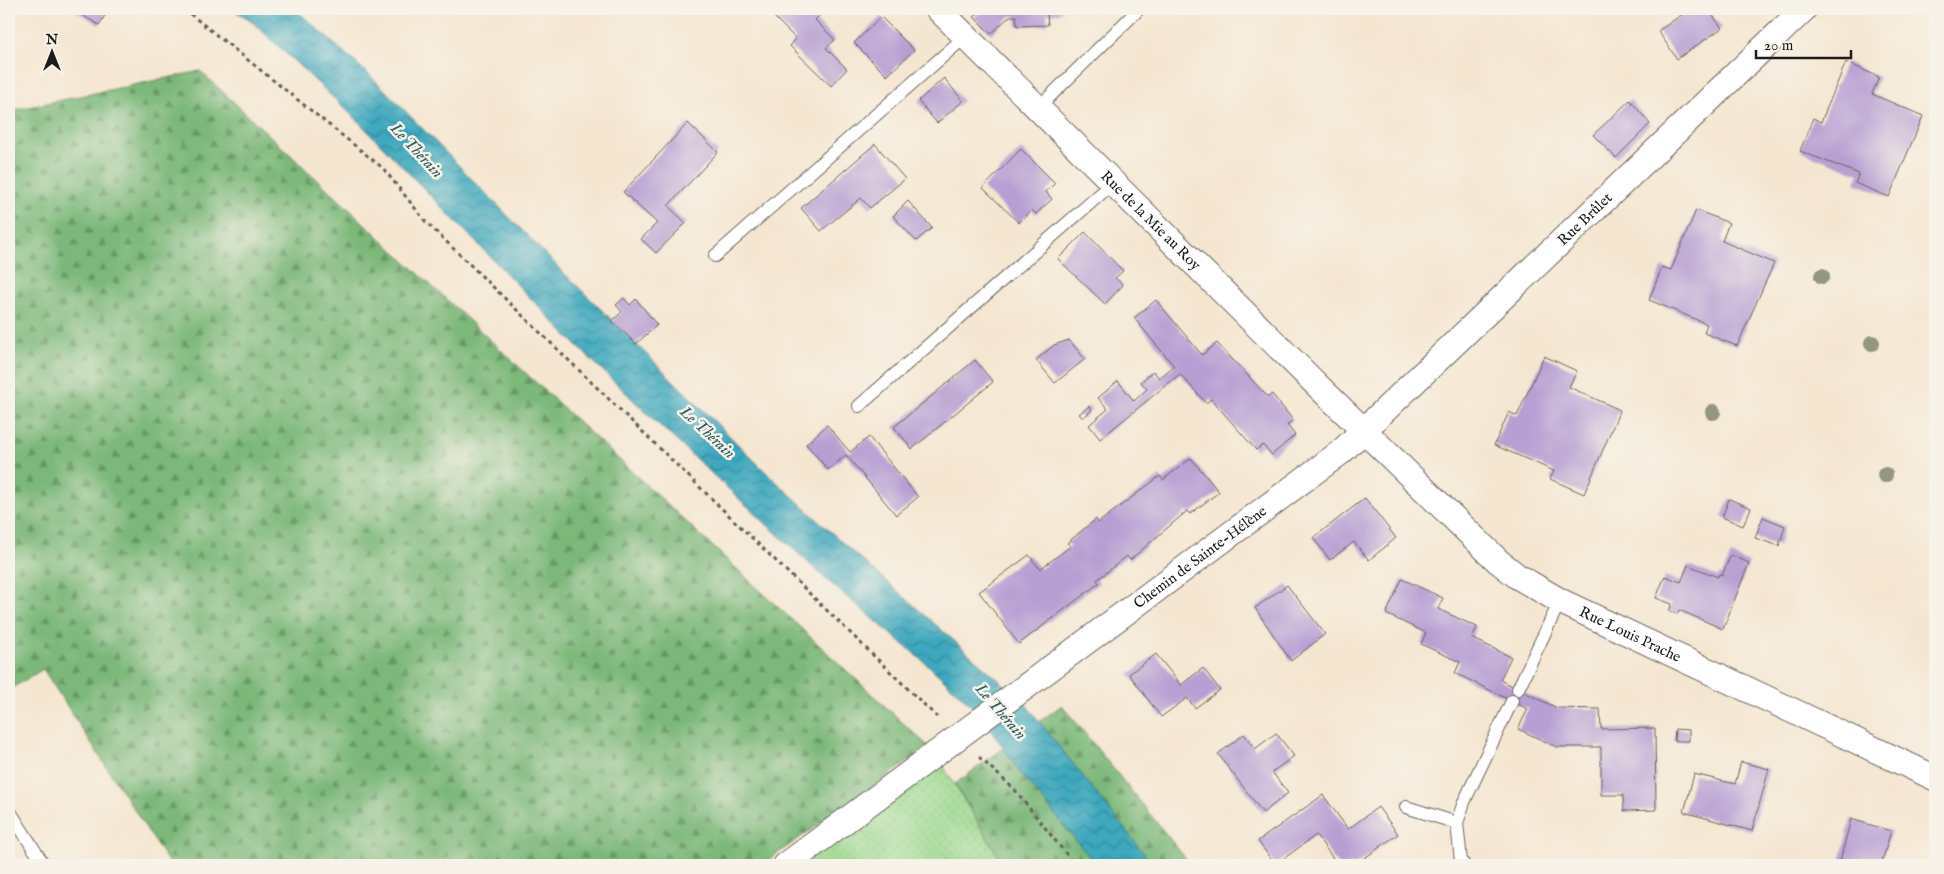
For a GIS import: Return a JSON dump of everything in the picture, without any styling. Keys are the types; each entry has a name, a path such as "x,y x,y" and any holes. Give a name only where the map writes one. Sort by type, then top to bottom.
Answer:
{"street":[{"name":"Rue de la Mie au Roy","path":"938,9 1365,430"},
{"name":"Rue Brûlet","path":"1365,430 1792,13"},
{"name":"Chemin de Sainte-Hélène","path":"964,734 1341,452 1365,430"},
{"name":"Rue Louis Prache","path":"1365,430 1498,561 1517,576 1560,601 1935,778"},
{"path":"786,865 964,734"}],"lane":[{"path":"1038,108 1139,9"},
{"path":"715,256 966,36"},
{"path":"859,406 1114,183"},
{"path":"1518,689 1560,601"},
{"path":"1464,865 1461,861 1456,831 1457,823 1464,802 1512,701"},
{"path":"1406,807 1457,823"},
{"path":"9,810 44,865"}],"path":[{"path":"184,9 383,168 426,222 964,734 1015,790 1075,865"}],"green space":[{"path":"200,71 929,747 761,865 170,865 43,669 9,690 9,111"},
{"path":"1062,705 1191,865 1004,865 955,784"},
{"path":"938,758 1004,865 793,865"}],"water":[{"name":"Le Thérain","path":"231,9 295,9 373,78 560,269 769,475 854,553 1024,702 1153,865 1096,865 1019,771 989,727 970,704 929,666 828,581 654,420 576,345 353,116 249,19"}],"building":[{"path":"72,9 109,9 99,25"},
{"path":"771,9 826,9 815,20 835,40 826,48 847,69 831,86 790,46 796,39 768,11"},
{"path":"983,9 1064,9 1059,13 1047,14 1048,25 1017,26 1016,16 1010,16 991,34 974,17"},
{"path":"1690,9 1708,9 1722,28 1677,59 1658,31"},
{"path":"881,17 914,50 887,76 854,43"},
{"path":"1846,62 1879,77 1872,94 1923,116 1889,197 1855,183 1859,174 1800,151 1813,118 1821,122"},
{"path":"944,78 963,101 937,123 918,101"},
{"path":"1630,100 1650,124 1616,158 1593,135"},
{"path":"688,123 718,152 668,206 686,223 656,253 641,239 657,223 623,192"},
{"path":"875,144 905,179 870,208 861,198 821,231 801,208"},
{"path":"1021,149 1055,183 1046,192 1052,199 1036,214 1032,210 1019,223 983,188"},
{"path":"908,201 932,228 916,241 893,216"},
{"path":"1696,210 1729,223 1722,241 1774,263 1737,346 1704,333 1707,324 1649,300 1662,267 1671,270"},
{"path":"1085,232 1123,271 1115,278 1123,285 1105,304 1058,259"},
{"path":"624,298 630,305 636,299 657,325 636,344 612,321 622,312 616,305"},
{"path":"1156,300 1202,355 1217,343 1268,397 1272,394 1293,420 1287,425 1295,435 1272,455 1263,445 1256,450 1211,399 1206,403 1180,374 1100,439 1089,425 1108,409 1098,398 1118,381 1134,401 1147,389 1141,382 1153,371 1159,378 1174,366 1134,318"},
{"path":"1069,340 1085,359 1055,383 1036,360 1054,345"},
{"path":"1544,356 1577,371 1569,387 1620,410 1584,494 1550,479 1554,471 1494,445 1509,412 1517,416"},
{"path":"975,360 993,382 912,449 894,427"},
{"path":"1089,406 1092,410 1083,418 1079,414"},
{"path":"827,425 850,452 869,437 918,497 896,515 846,455 828,470 806,444"},
{"path":"1191,458 1219,492 1190,514 1187,511 1130,560 1127,556 1097,580 1099,583 1019,644 979,592 1029,555 1040,569 1071,546 1067,543 1096,519 1098,523 1160,476 1163,480"},
{"path":"1365,498 1396,538 1369,560 1354,542 1330,560 1313,538"},
{"path":"1729,499 1751,508 1743,526 1722,517"},
{"path":"1763,517 1785,526 1779,546 1755,538"},
{"path":"1731,555 1749,563 1723,629 1679,610 1677,614 1669,611 1672,604 1656,598 1665,576 1681,582 1688,565 1718,577 1719,574 1722,575"},
{"path":"1402,579 1443,598 1438,609 1477,627 1472,638 1511,657 1500,680 1557,708 1600,709 1601,729 1655,728 1656,810 1624,811 1623,795 1601,795 1601,747 1557,747 1518,729 1528,709 1455,673 1460,662 1421,644 1426,633 1386,614"},
{"path":"1287,585 1325,634 1291,661 1255,608"},
{"path":"1156,654 1181,685 1203,668 1220,690 1195,708 1187,698 1161,717 1129,674"},
{"path":"1675,729 1689,730 1689,741 1674,741"},
{"path":"1276,733 1294,756 1272,772 1288,793 1263,813 1218,754 1244,734 1255,749"},
{"path":"1741,762 1769,769 1752,831 1684,812 1694,774 1735,784"},
{"path":"1323,795 1348,829 1378,807 1398,834 1355,865 1338,865 1316,835 1275,865 1258,841"},
{"path":"1851,819 1891,831 1881,865 1839,865"}]}
